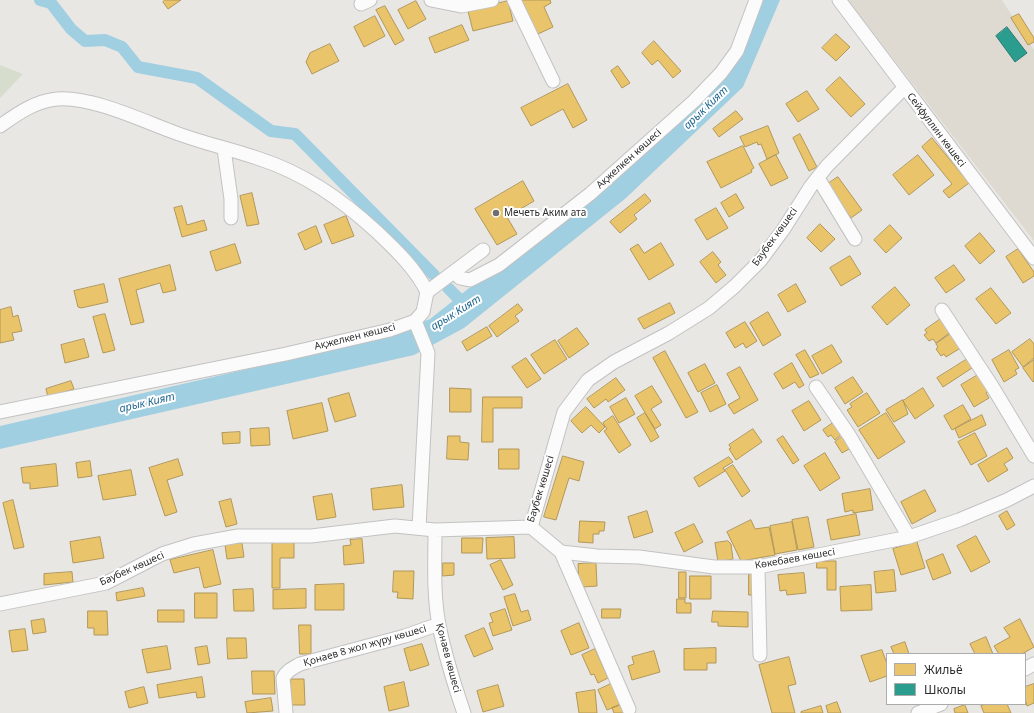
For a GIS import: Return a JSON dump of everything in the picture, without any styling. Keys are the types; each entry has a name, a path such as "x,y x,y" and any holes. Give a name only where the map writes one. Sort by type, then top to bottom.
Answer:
{"street":[{"path":"431,0 441,4 461,6 492,0"},
{"path":"514,0 553,81"},
{"name":"Ақжелкен көшесі","path":"454,272 460,278 470,280 499,264 590,194 694,101 721,73 737,51 756,0"},
{"name":"Сейфуллин көшесі","path":"839,0 904,88 1034,258"},
{"name":"Баубек көшесі","path":"0,604 106,583 162,554 238,536 311,536 395,526 435,530 531,527 564,412 576,394 588,380 598,372 709,308 735,286 760,261 784,230 827,166 904,88"},
{"path":"0,126 23,110 45,101 67,100 99,105 224,149 258,158 288,170 334,195 358,214 394,249 414,270 428,292"},
{"path":"224,149 231,199 231,218"},
{"path":"818,178 855,239"},
{"path":"420,528 428,353 415,322 423,312 428,292 483,250"},
{"path":"942,310 992,386 1034,456"},
{"name":"Ақжелкен көшесі","path":"0,412 286,354 390,330 415,322"},
{"path":"816,387 849,435 908,537"},
{"name":"Көкебаев көшесі","path":"561,552 597,556 638,557 714,567 758,567 908,537 959,520 1007,500 1034,486"},
{"path":"531,527 561,552 629,709"},
{"name":"Қонаев көшесі","path":"435,530 434,572 438,624 453,681 464,713"},
{"path":"758,567 760,655"},
{"name":"Қонаев 8 жол жүру көшесі","path":"286,713 283,678 285,673 292,668 300,664 405,636 438,624"},
{"path":"918,713 938,705"}],"shaded area":[{"path":"848,0 1002,0 1034,50 1034,241"}],"green space":[{"path":"0,65 23,74 0,98"}],"water":[{"name":"арык Кият","path":"762,0 780,0 743,87 626,198 464,328 414,355 0,449 0,426 378,339 430,319 478,281 590,201 715,89 736,57"}],"building: Жильё":[{"path":"165,0 181,0 168,9 163,2"},
{"path":"522,0 550,0 551,3 544,7 553,27 538,34"},
{"path":"416,1 426,19 408,29 398,10"},
{"path":"508,1 513,21 473,31 468,11"},
{"path":"385,6 404,40 395,45 376,10"},
{"path":"1019,14 1034,38 1034,42 1028,45 1011,18"},
{"path":"375,16 385,36 364,47 354,27"},
{"path":"462,25 469,40 435,53 429,38"},
{"path":"836,34 850,47 836,61 822,48"},
{"path":"654,41 681,71 673,78 658,60 652,65 642,53"},
{"path":"330,44 339,61 312,74 306,62 310,53"},
{"path":"618,66 630,83 622,88 611,71"},
{"path":"840,77 865,104 851,117 826,90"},
{"path":"568,84 587,120 573,128 563,109 531,126 521,108"},
{"path":"807,91 819,109 798,122 786,104"},
{"path":"736,111 743,119 719,137 713,129"},
{"path":"768,126 779,153 767,159 761,144 758,145 757,142 745,147 740,137"},
{"path":"800,134 817,167 809,171 793,138"},
{"path":"932,138 969,183 949,198 943,191 952,184 922,147"},
{"path":"743,146 754,168 751,170 752,172 721,188 707,162"},
{"path":"776,155 788,178 771,186 759,164"},
{"path":"918,155 934,175 909,195 893,175"},
{"path":"838,177 862,210 851,218 830,189 829,183"},
{"name":"Мечеть Аким ата","path":"523,181 534,201 507,217 517,234 497,245 475,209"},
{"path":"252,193 259,224 247,226 240,196"},
{"path":"645,194 651,201 634,215 637,219 620,233 610,222"},
{"path":"736,194 744,208 729,217 721,203"},
{"path":"182,206 187,225 204,220 207,230 182,237 174,208"},
{"path":"716,208 728,228 707,240 695,220"},
{"path":"346,216 354,236 332,244 324,225"},
{"path":"820,224 835,239 821,252 807,238"},
{"path":"890,225 902,238 886,253 874,240"},
{"path":"316,226 322,242 305,250 298,234"},
{"path":"980,233 995,251 980,264 965,246"},
{"path":"661,243 674,265 649,280 630,249 638,244 644,253"},
{"path":"235,244 241,263 216,271 210,252"},
{"path":"1018,249 1034,272 1034,276 1023,283 1006,257"},
{"path":"713,252 721,262 718,265 726,275 716,283 700,262"},
{"path":"850,256 861,274 841,286 830,268"},
{"path":"170,265 176,290 163,293 160,283 136,290 144,322 131,325 119,279"},
{"path":"954,265 965,280 946,293 935,278"},
{"path":"104,284 108,302 81,308 78,307 74,291"},
{"path":"796,284 806,302 788,312 778,295"},
{"path":"895,287 910,305 887,325 872,307"},
{"path":"991,288 1011,313 996,324 976,299"},
{"path":"670,303 675,313 644,329 638,319"},
{"path":"518,304 523,310 515,316 519,321 497,337 489,326"},
{"path":"11,307 13,317 18,315 22,331 12,333 14,340 0,343 0,310"},
{"path":"768,312 781,335 763,346 750,323"},
{"path":"105,314 115,350 103,353 93,317"},
{"path":"942,318 952,331 936,343 933,339 929,341 924,335 927,333 925,330"},
{"path":"745,322 757,341 746,348 743,343 735,348 726,333"},
{"path":"487,327 492,336 467,351 462,342"},
{"path":"577,328 589,344 569,358 558,341"},
{"path":"952,333 962,347 946,357 944,354 941,356 936,349 938,347 936,344"},
{"path":"84,339 89,357 65,363 61,345"},
{"path":"1030,339 1034,344 1034,358 1023,367 1012,352"},
{"path":"555,340 567,359 544,374 531,355"},
{"path":"832,345 842,362 822,374 812,356"},
{"path":"805,350 819,374 810,378 796,355"},
{"path":"1009,350 1019,368 1015,370 1017,374 1004,382 992,360"},
{"path":"665,351 698,412 686,418 653,358"},
{"path":"526,358 541,379 527,388 512,367"},
{"path":"969,358 975,366 943,387 937,378"},
{"path":"1034,360 1034,381 1033,382 1023,368"},
{"path":"792,363 804,385 799,388 795,382 783,389 774,374"},
{"path":"705,364 715,383 698,392 688,373"},
{"path":"740,367 758,400 734,414 728,405 740,398 727,374"},
{"path":"978,375 989,391 986,393 989,398 974,407 961,385"},
{"path":"853,377 863,392 845,404 835,388"},
{"path":"616,378 625,390 608,402 606,399 594,408 587,399"},
{"path":"71,381 74,389 48,397 46,389"},
{"path":"717,385 726,404 710,412 701,393"},
{"path":"652,386 662,402 651,409 661,425 655,429 635,396"},
{"path":"450,388 471,389 471,412 450,412"},
{"path":"923,388 934,406 915,419 903,401"},
{"path":"349,393 356,416 335,422 328,399"},
{"path":"867,393 880,413 858,427 847,410 852,407 850,404"},
{"path":"483,397 522,397 522,408 493,408 493,442 482,442"},
{"path":"626,398 635,414 619,423 610,407"},
{"path":"903,400 908,414 894,422 886,410"},
{"path":"809,401 821,420 804,431 792,411"},
{"path":"322,403 328,431 293,439 287,411"},
{"path":"963,405 971,419 952,430 944,416"},
{"path":"586,407 605,427 599,433 591,425 582,433 571,421"},
{"path":"645,413 659,437 651,442 637,418"},
{"path":"886,413 905,442 878,459 859,430"},
{"path":"982,415 986,425 959,438 955,429"},
{"path":"613,416 631,445 619,453 604,431 607,429 603,423"},
{"path":"833,423 842,434 835,440 831,435 828,437 823,430"},
{"path":"269,428 270,445 251,446 250,429"},
{"path":"753,429 762,442 736,460 729,449 731,448 729,445"},
{"path":"240,432 240,443 223,444 222,433"},
{"path":"975,433 987,456 971,465 958,442"},
{"path":"448,436 460,436 460,442 469,443 468,460 447,459"},
{"path":"783,436 799,460 793,464 777,440"},
{"path":"843,436 851,448 842,453 835,442"},
{"path":"1007,448 1013,458 1004,464 1008,470 988,482 978,465"},
{"path":"499,449 519,449 519,469 499,469"},
{"path":"825,453 840,478 820,491 804,466"},
{"path":"563,456 584,462 579,481 569,478 556,520 544,517"},
{"path":"729,457 733,462 723,468 725,471 699,487 694,478"},
{"path":"178,459 183,475 167,480 177,512 165,516 149,468"},
{"path":"90,461 92,476 78,478 76,463"},
{"path":"56,464 58,486 30,489 30,483 23,483 21,468"},
{"path":"733,465 750,491 742,497 725,470"},
{"path":"131,470 136,495 103,500 98,476"},
{"path":"402,485 404,507 373,510 371,489"},
{"path":"870,489 873,510 853,513 853,510 845,512 842,494"},
{"path":"925,490 936,511 912,524 901,502"},
{"path":"332,494 336,517 317,520 313,497"},
{"path":"231,499 237,524 226,527 219,502"},
{"path":"13,500 24,547 14,549 3,503"},
{"path":"647,511 653,532 634,538 628,517"},
{"path":"1007,511 1015,525 1007,530 999,516"},
{"path":"856,514 860,535 831,540 827,520"},
{"path":"808,517 814,547 798,550 792,520"},
{"path":"751,520 755,529 769,527 775,555 741,561 727,532"},
{"path":"580,521 605,522 604,531 599,531 599,534 593,534 593,543 579,542"},
{"path":"792,522 797,550 775,554 770,526"},
{"path":"694,524 703,542 684,552 675,533"},
{"path":"976,536 990,562 971,572 957,546"},
{"path":"100,537 104,558 73,563 70,542"},
{"path":"514,537 515,558 487,559 486,538"},
{"path":"462,538 483,538 482,553 462,553"},
{"path":"362,539 364,563 344,565 343,546 351,545 350,540"},
{"path":"728,541 731,544 733,559 718,562 715,543"},
{"path":"294,542 294,558 280,558 280,588 272,588 272,543"},
{"path":"917,542 925,568 901,575 893,549"},
{"path":"242,543 244,557 227,559 225,545"},
{"path":"213,550 221,584 204,588 199,567 174,573 170,560"},
{"path":"943,554 951,573 933,580 926,561"},
{"path":"501,560 513,585 503,590 490,565"},
{"path":"817,561 836,561 836,590 827,590 827,568 817,568"},
{"path":"443,563 454,563 454,575 443,576"},
{"path":"596,563 597,586 582,587 579,585 578,564"},
{"path":"894,570 896,591 876,593 874,572"},
{"path":"394,571 414,571 413,599 397,598 398,592 393,592"},
{"path":"72,572 73,582 44,585 44,574"},
{"path":"679,572 686,572 686,598 679,598"},
{"path":"804,573 806,593 787,595 786,590 780,591 778,575"},
{"path":"749,574 758,574 758,595 749,595"},
{"path":"690,576 711,576 711,599 690,599"},
{"path":"344,584 344,610 315,610 315,585"},
{"path":"871,585 872,610 841,611 840,587"},
{"path":"143,588 145,596 117,601 116,593"},
{"path":"253,589 254,611 234,611 233,590"},
{"path":"306,589 306,608 273,609 273,590"},
{"path":"195,593 217,593 217,618 195,618"},
{"path":"515,594 521,612 528,610 531,620 513,626 504,597"},
{"path":"677,599 685,599 685,603 691,603 691,613 677,613"},
{"path":"505,609 512,630 493,636 489,623 493,622 490,614"},
{"path":"602,609 621,609 620,618 602,618"},
{"path":"158,610 184,610 184,622 158,622"},
{"path":"88,611 107,611 108,635 94,635 94,628 88,628"},
{"path":"713,611 748,612 748,627 718,626 718,622 712,622"},
{"path":"44,619 46,632 33,634 31,621"},
{"path":"1020,619 1034,647 1024,653 998,653 994,646 1010,637 1004,628"},
{"path":"579,623 589,648 571,655 561,631"},
{"path":"299,625 311,625 311,654 300,654"},
{"path":"484,628 493,649 474,657 465,636"},
{"path":"25,629 28,650 12,652 9,631"},
{"path":"986,637 993,653 974,653 970,644"},
{"path":"227,638 246,638 247,658 228,659"},
{"path":"905,642 909,653 894,653 891,647"},
{"path":"422,644 429,665 410,671 404,649"},
{"path":"167,646 171,669 147,673 142,650"},
{"path":"207,646 210,663 198,665 195,648"},
{"path":"716,648 716,663 707,663 707,670 684,670 684,649"},
{"path":"595,649 608,678 598,683 594,674 591,675 582,655"},
{"path":"882,650 886,661 886,676 870,682 861,656"},
{"path":"654,651 660,672 632,680 628,666 634,664 632,657"},
{"path":"789,657 796,684 788,686 795,713 772,713 759,665"},
{"path":"252,671 274,671 275,694 253,694"},
{"path":"202,677 205,697 197,698 196,692 159,698 157,685"},
{"path":"291,679 304,679 305,705 291,705"},
{"path":"404,682 409,706 389,711 384,687"},
{"path":"613,683 622,704 607,710 598,690"},
{"path":"1034,684 1034,703 1027,706 1026,702 1026,687"},
{"path":"498,685 504,706 483,712 477,691"},
{"path":"144,687 148,703 129,708 125,692"},
{"path":"595,690 597,713 579,713 576,693"},
{"path":"271,698 273,711 247,713 245,702"},
{"path":"837,702 841,713 828,713 826,706"},
{"path":"625,703 628,713 614,713 612,708"},
{"path":"965,705 968,713 955,713 954,709"},
{"path":"1007,705 1011,713 984,713 981,706"},
{"path":"821,706 823,713 801,713 801,712"}],"building: Школы":[{"path":"1007,27 1027,53 1015,62 996,36"}],"waterway":[{"path":"40,0 51,3 71,29 85,41 105,40 122,47 138,67 197,78 271,131 295,134 434,275"},
{"name":"арык Кият","path":"448,288 467,307"}],"place":[{"name":"Мечеть Аким ата","path":"496,213"}]}
